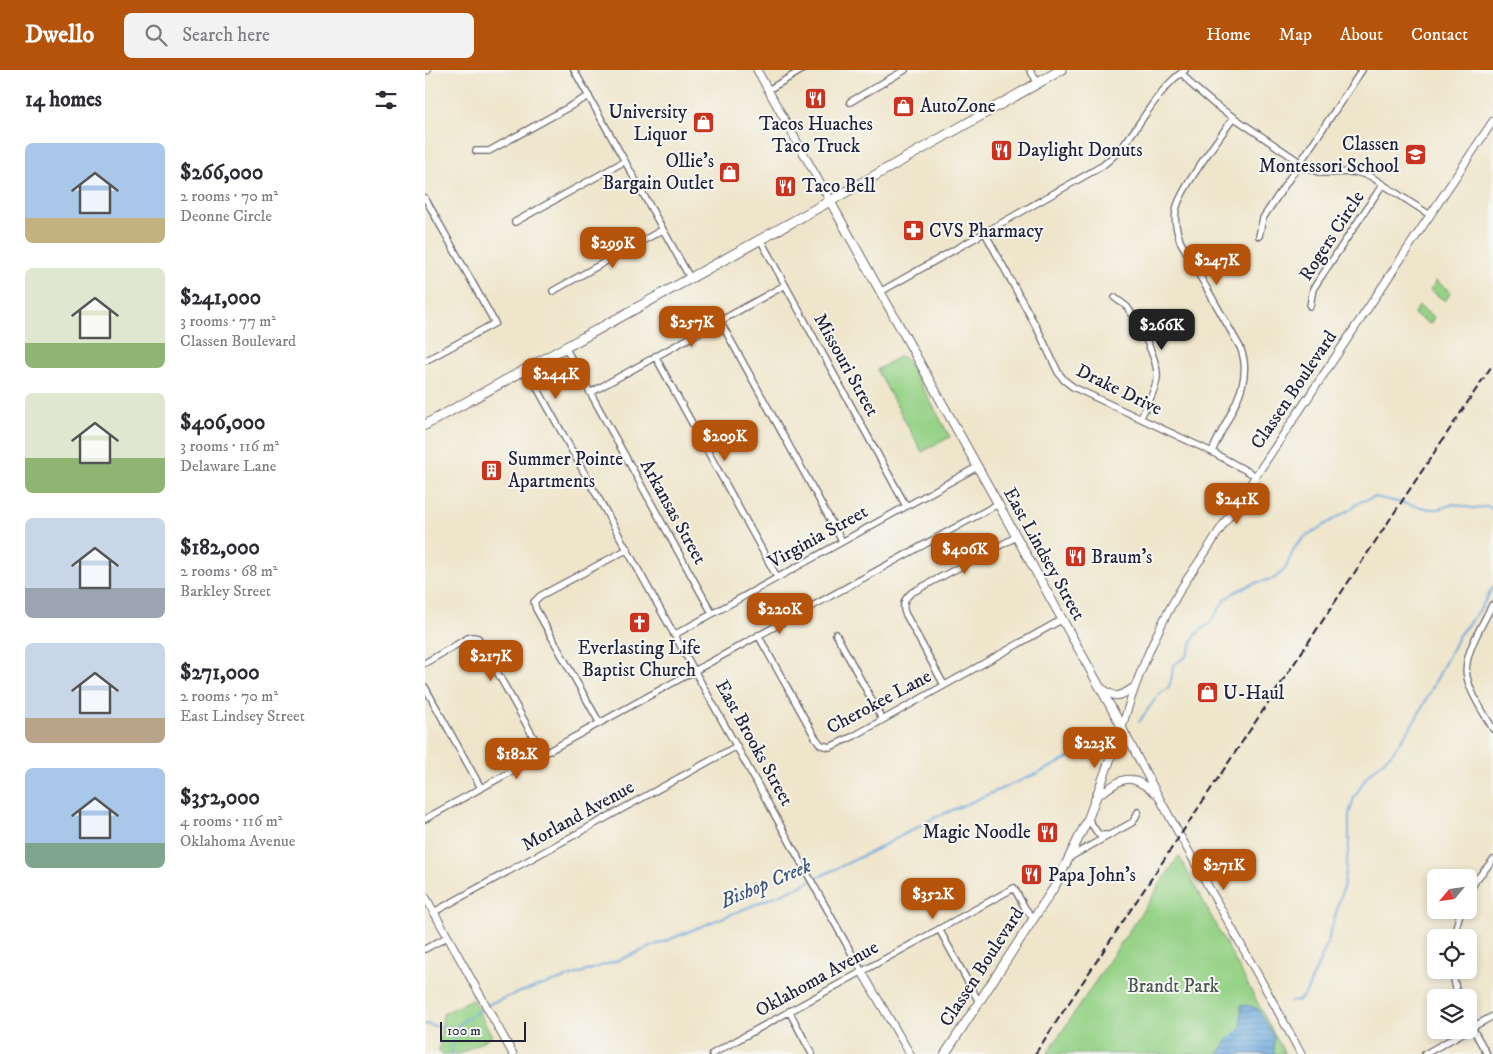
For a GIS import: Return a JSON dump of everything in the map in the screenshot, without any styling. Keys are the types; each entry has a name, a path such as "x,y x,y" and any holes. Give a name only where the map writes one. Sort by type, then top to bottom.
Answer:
{"main road":[{"path":"425,425 1061,70"},
{"name":"East Lindsey Street","path":"830,200 1122,727"},
{"name":"Classen Boulevard","path":"945,1054 1034,919 1071,857 1088,819 1122,727"}],"street":[{"path":"574,70 690,278"},
{"name":"East Lindsey Street","path":"757,70 830,200"},
{"path":"769,90 802,70"},
{"path":"850,102 905,70"},
{"path":"1030,70 1038,83"},
{"path":"1259,236 1263,218 1362,70"},
{"path":"880,292 1085,176 1108,161 1126,142 1161,90 1183,71 1202,94 1300,162 1321,173 1361,173 1375,178 1430,215"},
{"path":"476,151 489,151 589,96"},
{"path":"1212,452 1242,388 1245,365 1240,347 1180,241 1176,227 1176,211 1186,187 1234,117"},
{"name":"Classen Boulevard","path":"1122,727 1134,687 1147,655 1177,596 1493,121"},
{"path":"515,222 625,161"},
{"name":"Rogers Circle","path":"1310,306 1313,289 1383,184"},
{"path":"425,198 495,323 426,359"},
{"path":"553,291 663,230"},
{"name":"Drake Drive","path":"985,233 1064,380 1212,452 1256,476"},
{"name":"Missouri Street","path":"760,239 906,506"},
{"path":"590,393 785,285"},
{"path":"1115,298 1127,307 1147,343 1156,365 1156,381 1153,394 1141,418"},
{"path":"720,320 842,541"},
{"name":"Arkansas Street","path":"565,347 712,613"},
{"path":"655,356 777,577"},
{"name":"East Brooks Street","path":"527,368 862,972 910,1054"},
{"name":"Virginia Street","path":"674,635 977,467"},
{"path":"425,819 997,504"},
{"path":"944,685 905,613 904,600 911,593 1016,536"},
{"path":"599,722 536,609 534,602 539,596 628,549"},
{"path":"1492,605 1468,657 1466,668 1468,682 1493,729"},
{"name":"Cherokee Lane","path":"758,635 815,737 821,745 830,747 1061,620"},
{"path":"835,634 882,718"},
{"path":"425,663 468,638 478,638 543,754"},
{"path":"425,687 481,788"},
{"path":"1100,687 1112,695 1118,696 1123,695 1134,687"},
{"name":"East Lindsey Street","path":"1122,727 1157,795 1301,1054"},
{"name":"Morland Avenue","path":"434,912 737,746"},
{"path":"1097,796 1118,782 1130,779 1141,783 1157,795"},
{"path":"1071,857 1133,822 1138,812"},
{"path":"1088,819 1099,835 1111,834"},
{"path":"1477,879 1493,860"},
{"name":"Oklahoma Avenue","path":"713,1054 1014,888 1025,908 1034,919"},
{"path":"425,896 513,1054"},
{"path":"939,929 979,1002"},
{"path":"425,949 447,937"},
{"path":"789,1011 812,1054"},
{"path":"1477,1023 1493,1016"},
{"path":"1425,1054 1449,1039"},
{"path":"1477,1039 1487,1054"}],"green space":[{"path":"1436,281 1451,292 1445,301 1430,290"},
{"path":"1419,306 1434,317 1430,324 1414,314"},
{"path":"900,356 907,359 950,437 922,452 877,370"},
{"name":"Brandt Park","path":"1179,856 1285,1054 1047,1054"},
{"path":"472,999 492,1036 460,1054 441,1054 439,1050 443,1014"}],"water":[{"path":"1247,1005 1258,1009 1274,1036 1274,1054 1218,1054 1241,1027 1241,1006"}],"waterway":[{"name":"Bishop Creek","path":"1139,722 1159,694 1169,687 1173,665 1187,656 1195,635 1209,624 1225,600 1235,592 1252,584 1275,578 1285,569 1295,547 1306,536 1351,509 1359,502 1375,497 1430,509 1438,509 1454,504 1476,509 1487,506 1493,509"},
{"path":"1290,1002 1298,1001 1306,993 1327,944 1344,885 1349,842 1349,814 1354,798 1367,776 1392,753 1410,728 1459,635 1479,611 1493,587"},
{"name":"Bishop Creek","path":"451,1054 455,1030 458,1026 489,1004 619,960 798,887 875,850 934,818 1045,770 1106,739"},
{"path":"425,1024 455,1030"}],"railway":[{"path":"1035,1054 1493,364"}],"place":[{"name":"Tacos Huaches Taco Truck","path":"816,98"},
{"name":"AutoZone","path":"904,106"},
{"name":"University Liquor","path":"703,123"},
{"name":"Daylight Donuts","path":"1001,150"},
{"name":"Classen Montessori School","path":"1415,155"},
{"name":"Ollie's Bargain Outlet","path":"730,172"},
{"name":"Taco Bell","path":"786,186"},
{"name":"CVS Pharmacy","path":"913,231"},
{"name":"Summer Pointe Apartments","path":"492,470"},
{"name":"Braum's","path":"1075,557"},
{"name":"Everlasting Life Baptist Church","path":"639,622"},
{"name":"U-Haul","path":"1207,693"},
{"name":"Magic Noodle","path":"1047,832"},
{"name":"Papa John's","path":"1032,875"}]}
